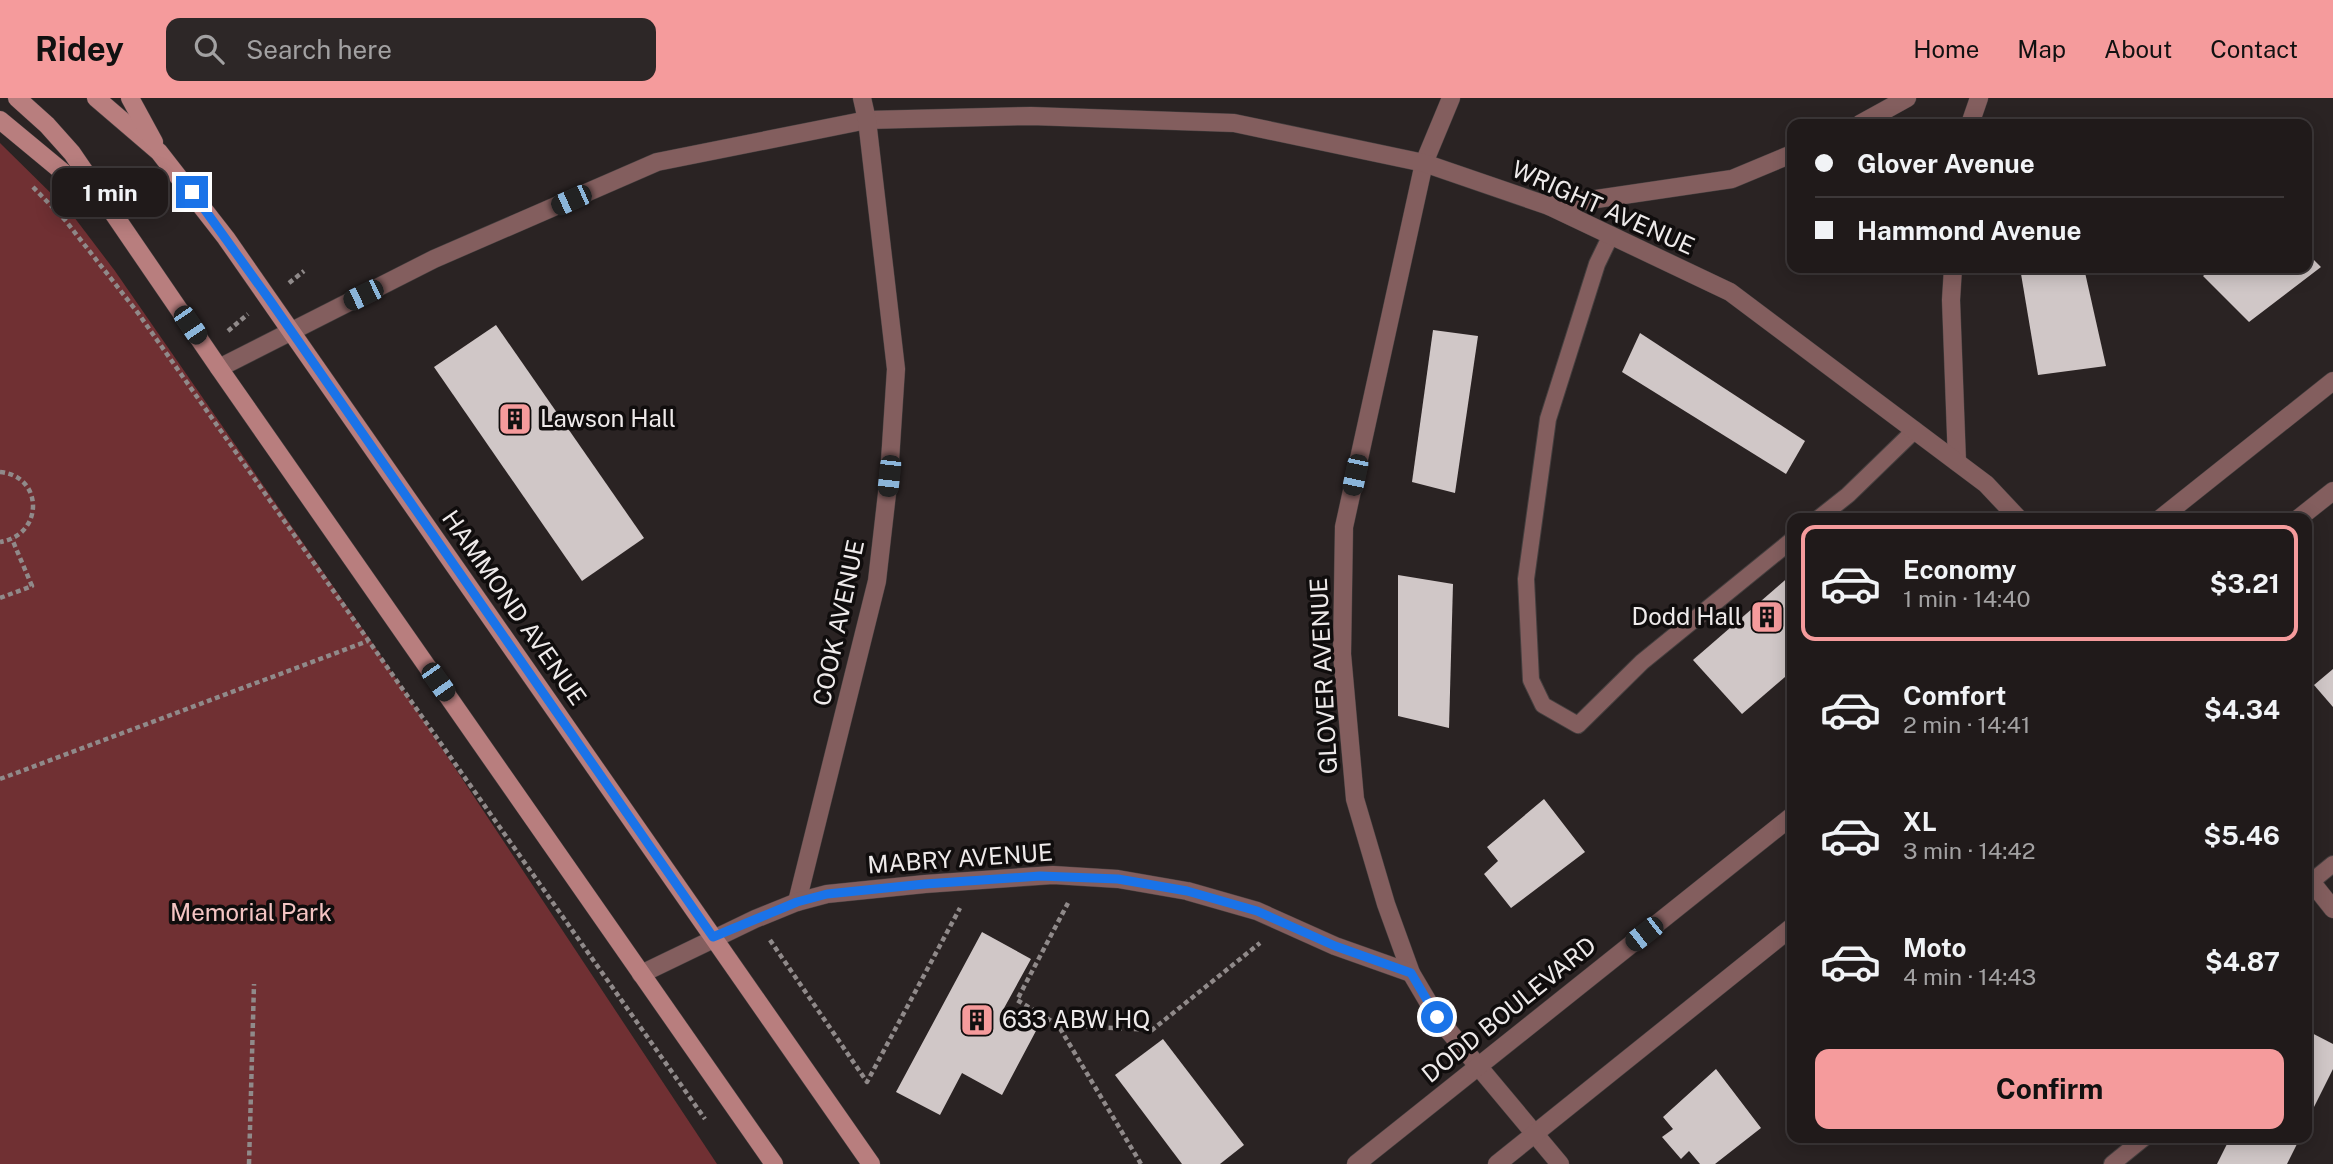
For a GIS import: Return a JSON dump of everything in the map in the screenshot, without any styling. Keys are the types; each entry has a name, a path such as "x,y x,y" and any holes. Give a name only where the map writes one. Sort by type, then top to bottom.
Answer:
{"main road":[{"path":"17,98 47,125 72,153 774,1164"},
{"name":"HAMMOND AVENUE","path":"96,98 159,152 206,211 871,1164"},
{"path":"130,98 159,152"},
{"path":"0,120 117,218"}],"street":[{"name":"COOK AVENUE","path":"797,902 877,581 889,476 896,369 867,120 862,98"},
{"name":"GLOVER AVENUE","path":"1451,98 1424,163 1344,527 1342,654 1355,799 1386,904 1411,973 1437,1017 1560,1164"},
{"path":"1869,119 1907,98"},
{"path":"1972,119 1979,98"},
{"name":"WRIGHT AVENUE","path":"219,368 435,259 657,162 867,120 1031,116 1234,123 1424,163 1549,205 1730,292 1986,484 2013,513"},
{"path":"1549,205 1732,179 1787,157"},
{"path":"1953,273 1951,300 1957,462"},
{"path":"2167,513 2333,381"},
{"path":"2306,513 2333,491"},
{"name":"DODD BOULEVARD","path":"1356,1164 1787,820"},
{"name":"MABRY AVENUE","path":"640,974 755,919 797,902 827,894 1040,876 1118,879 1187,891 1257,911 1335,946 1411,973"},
{"path":"2312,885 2333,909"},
{"path":"1497,1164 1787,931"}],"lane":[{"path":"1611,235 1593,277 1546,432 1526,579 1531,680 1543,705 1578,725 1642,662 1787,544"},
{"path":"1825,513 1848,495 1915,430"},
{"path":"2312,878 2333,864"},
{"path":"2112,1164 2138,1143"}],"path":[{"path":"31,184 65,220 138,313 705,1119"},
{"path":"177,369 304,271"},
{"path":"0,472 19,479 28,488 34,511 30,523 22,533 12,540 0,542"},
{"path":"0,598 32,586 12,540"},
{"path":"0,779 368,641"},
{"path":"1081,877 1017,1000 1058,1025 1141,1164"},
{"path":"755,919 867,1082 962,904"},
{"path":"1058,1025 1152,1030 1284,923"},
{"path":"248,1164 254,984"}],"green space":[{"name":"Memorial Park","path":"0,143 71,213 115,271 371,641 717,1164 0,1164"}],"building":[{"path":"2312,258 2321,267 2249,322 2203,276 2207,273 2312,273"},
{"path":"2021,273 2085,273 2106,366 2038,375"},
{"name":"Lawson Hall","path":"496,325 644,538 582,581 434,367"},
{"path":"1433,330 1478,336 1455,493 1412,482"},
{"path":"1640,333 1805,441 1786,474 1622,372"},
{"path":"1398,575 1453,584 1449,728 1398,716"},
{"name":"Dodd Hall","path":"1787,578 1787,675 1742,714 1693,660"},
{"path":"2333,669 2333,707 2314,685"},
{"path":"1544,799 1585,852 1511,908 1484,874 1498,861 1487,847"},
{"name":"633 ABW HQ","path":"982,932 1031,959 1003,1010 1037,1029 1002,1095 962,1073 940,1115 896,1092"},
{"path":"2312,1033 2333,1044 2333,1069 2312,1111"},
{"path":"1163,1039 1244,1145 1220,1164 1182,1164 1115,1075"},
{"path":"1716,1069 1761,1128 1715,1164 1700,1164 1689,1151 1681,1159 1662,1137 1673,1129 1663,1117"},
{"path":"2228,1143 2298,1143 2287,1164 2217,1164"}],"place":[{"name":"Lawson Hall","path":"515,419"},
{"name":"Dodd Hall","path":"1767,617"},
{"name":"633 ABW HQ","path":"977,1020"}],"route":[{"path":"192,192 713,937 797,902 827,894 1053,875 1118,879 1187,891 1257,911 1335,946 1411,973 1437,1017"}]}
